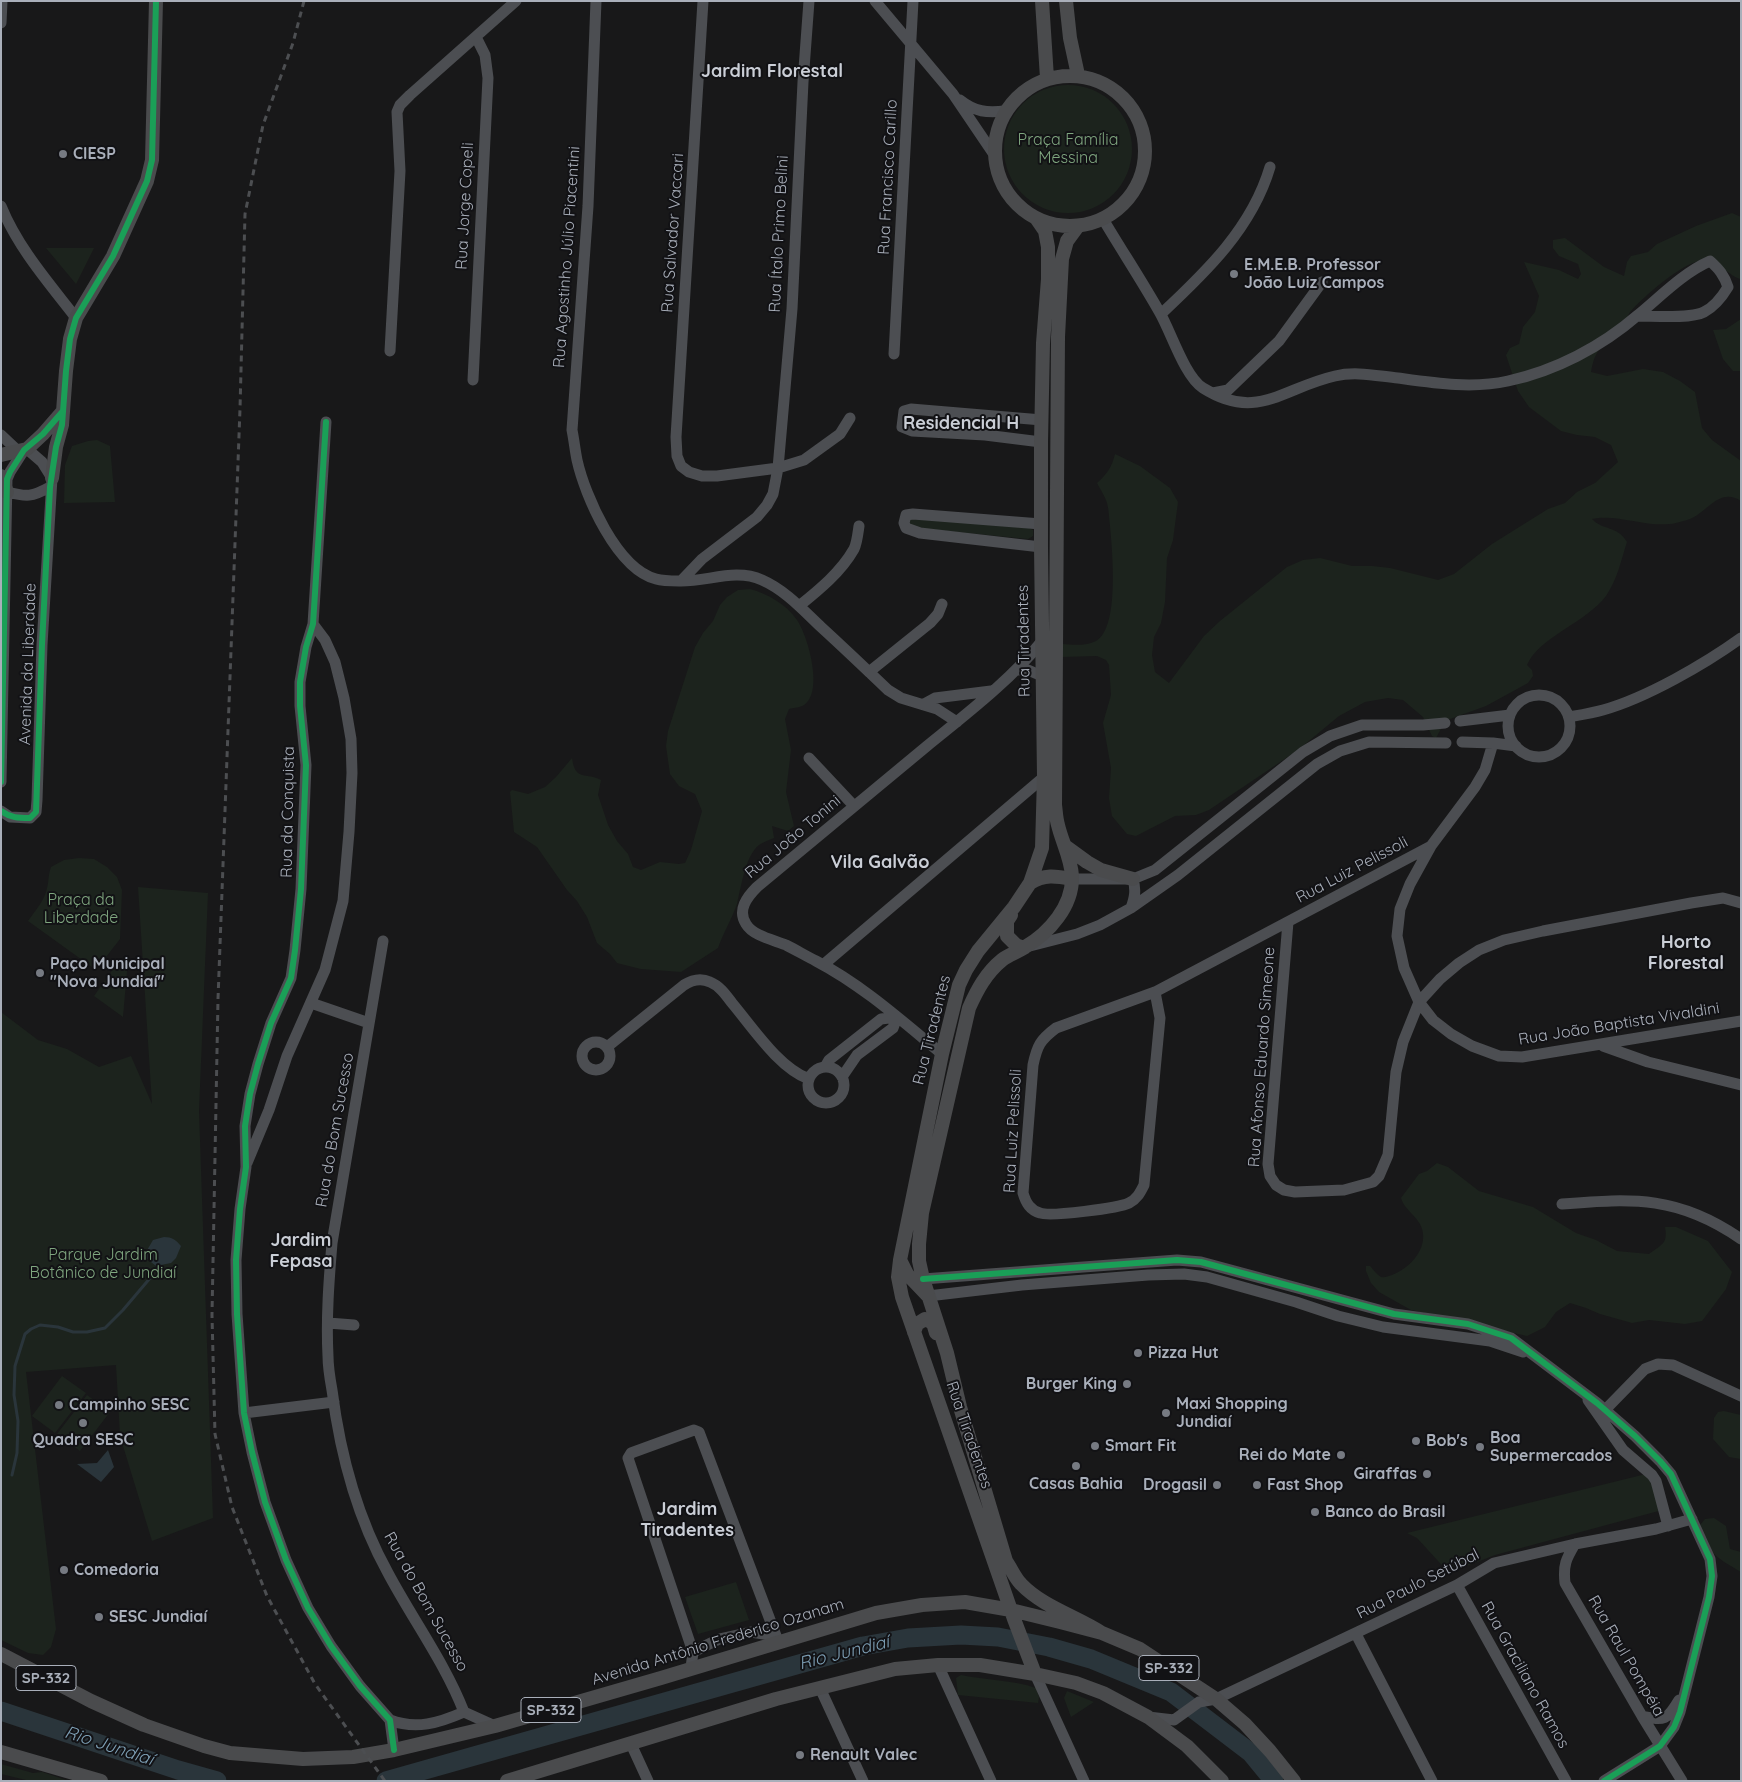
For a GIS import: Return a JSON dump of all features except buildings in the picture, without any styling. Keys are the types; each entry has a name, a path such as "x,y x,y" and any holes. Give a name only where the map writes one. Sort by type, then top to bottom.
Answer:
{"main road":[{"path":"51,483 56,447 62,425 70,339 76,318 113,256 147,181 152,160 156,1"},
{"path":"1042,1 1047,78"},
{"path":"1066,1 1070,38 1078,76"},
{"path":"1078,76 1102,82 1122,96 1137,115 1145,138 1145,163 1138,186 1123,205 1103,219 1078,226 1056,225 1036,218 1020,207 1007,192 998,175 994,156 996,133 1005,111 1016,97 1031,86 1047,78 1078,76"},
{"name":"Rua Tiradentes","path":"1035,1674 1012,1614 914,1332 902,1297 898,1277 942,1054 959,985 978,951 1014,907 1030,883 1042,848 1044,777 1041,442 1048,246 1045,231 1036,218"},
{"name":"Rua Tiradentes","path":"1078,226 1067,241 1062,259 1058,337 1055,806 1072,879 1067,902 1056,919 1039,938 1003,959 991,970 982,982 969,1008 922,1213 919,1244 919,1280 928,1296 947,1353 960,1407 1006,1561 1020,1583 1031,1593 1058,1610 1102,1633"},
{"path":"1,455 23,450 63,411"},
{"path":"1,476 7,492"},
{"path":"1065,846 1101,870 1133,879"},
{"path":"1030,883 1039,877 1047,876 1072,879"},
{"path":"1014,907 1007,921 1007,936 1016,945 1024,948"},
{"path":"900,1260 907,1274 919,1280 902,1297"},
{"path":"914,1332 921,1320 931,1321 940,1344 947,1353"},
{"name":"Avenida Antônio Frederico Ozanam","path":"1,1654 91,1701 144,1725 204,1746 230,1753 303,1759 353,1757 394,1750 495,1726 692,1668 777,1638 876,1613 922,1604 965,1602 1102,1633 1140,1649 1216,1699 1245,1724 1270,1750 1294,1781"},
{"path":"507,1781 757,1705 896,1669 938,1665 980,1665 1076,1683 1103,1693 1148,1717 1187,1746 1222,1781"},
{"path":"1194,1684 1199,1702"},
{"path":"1,1752 101,1781"}],"street":[{"path":"1,22 2,1"},
{"path":"390,351 400,171 397,112 400,105 410,95 516,1"},
{"name":"Rua Agostinho Júlio Piacentini","path":"596,1 588,206 572,430 577,460 596,511 614,545 627,560 643,573 656,579 680,581 741,575 760,579 775,587 799,606 888,690 901,698 937,709 957,722"},
{"name":"Rua Salvador Vaccari","path":"703,1 676,437 677,456 681,466 689,472 702,476 778,468"},
{"name":"Rua Ítalo Primo Belini","path":"680,581 702,559 757,517 773,494 778,468 792,309 808,1"},
{"path":"875,1 953,94 994,156"},
{"name":"Rua Francisco Carillo","path":"894,354 913,1"},
{"name":"Rua Jorge Copeli","path":"473,380 488,78 484,55 476,37"},
{"path":"953,94 973,109 991,113 1005,111"},
{"path":"1161,314 1200,278 1231,241 1252,210 1266,182 1270,167"},
{"path":"1,206 24,249 76,318"},
{"path":"1103,219 1161,314 1195,381 1201,387 1226,401 1247,404 1261,402 1334,376 1357,374 1467,385 1506,382 1538,373 1608,339 1662,294 1698,267 1710,261 1720,270 1725,278 1728,287 1722,296 1704,312 1687,316 1637,316"},
{"path":"1214,394 1228,390 1279,341 1322,282"},
{"path":"1041,442 985,435 905,430 902,427 902,421 904,411 911,409 1042,420"},
{"path":"778,468 804,460 817,451 840,434 850,418"},
{"name":"Rua da Conquista","path":"246,1167 244,1126 250,1094 271,1023 291,978 295,950 306,765 300,706 300,682 306,647 313,624 326,422"},
{"path":"1,435 42,462 51,483 35,495 7,492"},
{"name":"Avenida da Liberdade","path":"1,782 7,492 10,472 23,450"},
{"name":"Avenida da Liberdade","path":"1,811 10,817 17,818 30,818 36,812 42,645 51,483"},
{"path":"1041,524 914,514 906,515 904,523 906,528 920,533 1041,547"},
{"path":"799,606 823,587 855,548 859,526"},
{"path":"869,672 930,623 938,614 942,604"},
{"path":"313,624 325,640 335,662 344,698 350,739 352,773 343,901 325,970 287,1056 269,1110 246,1167 236,1260 237,1314 244,1413 265,1502 286,1560 308,1608 360,1686 390,1720 404,1725 444,1721 464,1712 495,1726"},
{"name":"Rua João Tonini","path":"942,1054 855,985 823,965 753,931 746,924 743,908 746,899 757,887 957,722 1016,670 1042,641"},
{"path":"1569,717 1604,710 1646,693 1739,644"},
{"path":"1016,670 1028,670 1042,676"},
{"path":"924,704 935,698 991,691"},
{"path":"1540,695 1558,701 1565,708 1569,717 1570,731 1565,744 1555,753 1541,757 1527,754 1516,746 1509,732 1510,715 1522,700 1530,696 1540,695"},
{"path":"1460,721 1510,715"},
{"path":"1072,879 1133,879 1155,870 1170,860 1303,752 1330,736 1362,725 1445,723"},
{"path":"1024,948 1077,934 1100,925 1131,908 1178,875 1317,764 1340,751 1369,742 1446,742"},
{"path":"1462,742 1516,746"},
{"name":"Rua João Baptista Vivaldini","path":"1493,743 1485,770 1475,787 1431,846 1410,884 1400,909 1397,936 1404,968 1419,1002 1433,1020 1451,1034 1472,1046 1499,1056 1522,1058 1741,1021"},
{"path":"809,758 854,806"},
{"path":"823,965 1044,777"},
{"name":"Rua Luiz Pelissoli","path":"1155,992 1160,1018 1144,1185 1139,1195 1128,1204 1065,1213 1042,1214 1033,1210 1026,1202 1023,1194 1033,1065 1036,1049 1044,1037 1056,1028 1155,992 1431,846"},
{"path":"1131,908 1135,896 1133,879"},
{"name":"Rua Afonso Eduardo Simeone","path":"1288,922 1268,1164 1270,1176 1276,1185 1284,1190 1295,1192 1344,1190 1366,1185 1380,1176 1388,1155 1396,1072 1403,1042 1419,1002 1440,979 1459,963 1478,950 1504,940 1543,931 1715,899 1723,898 1741,903"},
{"name":"Rua do Bom Sucesso","path":"383,941 332,1243 328,1286 328,1357 345,1465 366,1526 387,1572 454,1688 464,1712"},
{"path":"606,1047 684,985 694,980 704,980 720,988 786,1066 800,1075 809,1078"},
{"path":"311,1003 369,1024"},
{"path":"825,1067 829,1060 881,1019 897,1017 893,1028 857,1055 842,1077"},
{"path":"1601,1045 1648,1062 1741,1085"},
{"path":"825,1067 835,1070 842,1077 844,1087 836,1100 822,1103 813,1098 808,1089 809,1078 815,1070 825,1067"},
{"path":"1562,1204 1611,1200 1646,1201 1674,1206 1701,1215 1741,1239"},
{"path":"919,1280 1178,1260 1201,1262 1394,1314 1468,1324 1511,1338 1606,1410 1660,1461 1671,1474 1710,1559 1712,1576 1709,1597 1674,1727 1660,1746 1604,1781"},
{"path":"1184,1274 1196,1268 1221,1266"},
{"path":"928,1296 1022,1285 1184,1274 1216,1280 1296,1302 1338,1316 1383,1327 1490,1342 1534,1356"},
{"path":"1319,1293 1336,1308 1338,1316"},
{"path":"1429,1318 1440,1326 1464,1334 1466,1338"},
{"path":"328,1323 354,1325"},
{"path":"1606,1410 1645,1369 1658,1364 1680,1367 1741,1396"},
{"path":"1584,1394 1623,1450 1652,1475 1656,1481 1668,1526"},
{"path":"244,1413 334,1402"},
{"path":"692,1668 693,1652 628,1458 630,1453 694,1430 700,1432 777,1638"},
{"path":"1636,1463 1650,1466 1660,1461"},
{"name":"Rua Paulo Setúbal","path":"1148,1717 1174,1720 1199,1702 1216,1699 1356,1634 1457,1585 1494,1563 1692,1520"},
{"name":"Rua Raul Pompéia","path":"1575,1544 1566,1559 1564,1570 1565,1583 1682,1781"},
{"name":"Rua Graciliano Ramos","path":"1457,1585 1566,1781"},
{"path":"693,1652 719,1639 751,1632 777,1638"},
{"path":"1356,1634 1432,1781"},
{"path":"938,1665 991,1781"},
{"name":"Rua Tiradentes","path":"1035,1674 1084,1781"},
{"path":"820,1688 863,1781"},
{"path":"1642,1716 1658,1719 1669,1716 1686,1688"},
{"path":"390,1720 394,1750"},
{"path":"631,1744 648,1781"}],"green space":[{"name":"Praça Família Messina","path":"1068,85 1092,90 1113,104 1127,125 1132,149 1127,173 1113,194 1092,208 1068,213 1044,208 1023,194 1009,173 1004,149 1009,125 1023,104 1044,90"},
{"path":"1732,213 1741,217 1741,279 1736,278 1718,265 1707,261 1692,263 1673,274 1643,298 1630,312 1617,331 1604,343 1594,360 1591,372 1607,376 1643,369 1663,372 1695,392 1702,428 1712,440 1741,461 1741,501 1734,498 1722,498 1692,518 1676,523 1655,524 1612,518 1592,519 1596,523 1619,533 1627,542 1616,577 1606,596 1587,614 1552,638 1533,655 1527,665 1532,670 1533,676 1528,683 1486,706 1450,719 1443,725 1436,738 1432,736 1423,717 1403,700 1388,698 1365,702 1339,716 1298,750 1209,810 1196,815 1175,816 1136,836 1127,834 1112,816 1109,798 1111,768 1103,723 1111,695 1109,665 1106,660 1097,656 1062,657 1062,644 1092,643 1104,633 1109,621 1112,605 1113,569 1109,512 1104,495 1097,483 1109,470 1115,454 1140,466 1170,488 1178,502 1173,540 1167,558 1165,602 1161,623 1154,637 1152,655 1155,672 1169,683 1204,636 1287,567 1303,560 1320,558 1352,566 1390,568 1438,580 1454,574 1492,544 1548,509 1565,503 1577,492 1595,483 1618,462 1611,445 1595,437 1561,431 1529,407 1518,391 1506,355 1510,348 1519,344 1523,327 1535,312 1539,296 1524,262 1559,270 1578,279 1581,274 1578,264 1559,256 1553,248 1553,240 1565,238 1604,267 1624,276 1627,262 1631,256 1648,252 1657,244 1696,226"},
{"path":"46,248 94,248 76,284"},
{"path":"1741,319 1741,371 1733,371 1723,359 1713,330 1726,329"},
{"path":"97,440 110,446 115,502 64,503 65,465 72,446"},
{"path":"912,518 1029,528 1033,530 1033,536 1028,539 916,528 910,526 908,521"},
{"path":"750,589 776,600 793,614 806,638 812,664 813,688 810,698 803,706 789,709 785,719 791,750 786,792 794,826 788,831 772,826 774,838 761,844 754,850 747,864 735,910 718,948 681,972 641,969 617,963 597,943 587,917 577,901 537,847 514,832 510,792 512,790 528,794 545,787 572,758 574,766 579,773 601,780 598,795 608,825 617,841 628,854 633,867 641,870 660,862 685,863 691,850 702,811 695,794 679,786 670,774 666,746 668,731 695,647 703,633 713,621 720,605 727,597 738,590"},
{"name":"Praça da Liberdade","path":"94,859 107,867 117,877 122,890 120,939 96,970 28,921 44,897 51,867 64,860"},
{"name":"Parque Jardim Botânico de Jundiaí","path":"138,887 208,893 199,1111 213,1518 152,1541 120,1436 116,1365 26,1372 56,1629 51,1647 43,1655 28,1653 1,1640 1,1012 38,1040 67,1049 99,1067 131,1056 152,1104"},
{"path":"128,960 123,1017 94,996 118,962"},
{"path":"1437,1163 1448,1167 1479,1191 1533,1207 1576,1233 1596,1240 1617,1251 1649,1254 1661,1246 1665,1240 1665,1227 1676,1227 1708,1241 1732,1272 1726,1289 1702,1321 1685,1324 1649,1320 1632,1323 1570,1303 1556,1312 1545,1327 1527,1336 1411,1310 1379,1292 1371,1283 1366,1266 1370,1266 1381,1277 1385,1277 1404,1269 1414,1259 1423,1241 1422,1228 1401,1198 1419,1174 1427,1171"},
{"name":"Campinho SESC","path":"62,1376 86,1393 55,1433 32,1416"},
{"name":"Quadra SESC","path":"87,1395 110,1412 80,1451 57,1434"},
{"path":"1724,1411 1741,1415 1741,1459 1729,1457 1713,1439 1714,1418 1718,1412"},
{"path":"1650,1473 1666,1509 1495,1555 1449,1573 1417,1538 1407,1533"},
{"path":"1714,1518 1726,1526 1730,1549 1741,1552 1741,1572 1714,1554 1707,1543 1700,1525 1705,1519"},
{"path":"736,1582 749,1620 698,1634 685,1597"},
{"path":"961,1675 1018,1683 1036,1688 1039,1697 1038,1703 958,1695 956,1678"},
{"path":"1067,1691 1094,1702 1071,1717 1064,1698"},
{"path":"1,1764 33,1773 42,1772 69,1781 30,1781 1,1774"}],"shaded area":[{"path":"164,1237 174,1239 181,1246 176,1258 171,1263 156,1266 146,1258 146,1252 153,1240"},
{"path":"108,1450 114,1467 101,1482 77,1464 97,1463"}],"waterway":[{"path":"12,1475 17,1453 18,1421 14,1395 15,1366 25,1334 40,1325 58,1327 73,1332 87,1332 105,1328 151,1277"},
{"name":"Rio Jundiaí","path":"386,1781 863,1646 908,1638 961,1635 998,1637 1049,1647 1091,1659 1171,1692 1251,1753 1274,1781"},
{"name":"Rio Jundiaí","path":"1,1711 178,1770 217,1781"}],"railway":[{"path":"304,1 293,43 263,125 245,214 240,409 218,999 212,1315 215,1434 232,1507 267,1596 315,1684 385,1781"}],"cycle path":[{"path":"1,811 11,816 22,818 30,818 36,812 50,487 56,447 62,425 70,339 76,318 113,256 147,181 152,160 156,1"},
{"path":"1,782 7,479 24,450 43,434 63,411"},
{"path":"326,422 313,624 306,647 300,682 300,706 306,765 301,889 295,950 291,978 271,1023 250,1094 245,1126 246,1167 236,1260 237,1314 244,1413 265,1502 286,1560 308,1608 331,1646 360,1686 390,1720 394,1750"},
{"path":"923,1279 1177,1260 1201,1262 1394,1314 1468,1324 1511,1338 1597,1403 1660,1461 1671,1474 1710,1559 1712,1576 1709,1597 1680,1712 1674,1727 1660,1746 1604,1781"}],"place":[{"name":"CIESP","path":"63,154"},
{"name":"E.M.E.B. Professor João Luiz Campos","path":"1234,274"},
{"name":"Paço Municipal \"Nova Jundiaí\"","path":"40,973"},
{"name":"Pizza Hut","path":"1138,1353"},
{"name":"Burger King","path":"1127,1384"},
{"name":"Campinho SESC","path":"59,1405"},
{"name":"Maxi Shopping Jundiaí","path":"1166,1413"},
{"name":"Quadra SESC","path":"83,1423"},
{"name":"Bob's","path":"1416,1441"},
{"name":"Smart Fit","path":"1095,1446"},
{"name":"Boa Supermercados","path":"1480,1447"},
{"name":"Rei do Mate","path":"1341,1455"},
{"name":"Casas Bahia","path":"1076,1466"},
{"name":"Giraffas","path":"1427,1474"},
{"name":"Drogasil","path":"1217,1485"},
{"name":"Fast Shop","path":"1257,1485"},
{"name":"Banco do Brasil","path":"1315,1512"},
{"name":"Comedoria","path":"64,1570"},
{"name":"SESC Jundiaí","path":"99,1617"},
{"name":"Renault Valec","path":"800,1755"}],"district":[{"name":"Jardim Florestal","path":"772,72"},
{"name":"Residencial H","path":"961,424"},
{"name":"Vila Galvão","path":"880,863"},
{"name":"Horto Florestal","path":"1686,953"},
{"name":"Jardim Fepasa","path":"301,1251"},
{"name":"Jardim Tiradentes","path":"687,1520"}]}
